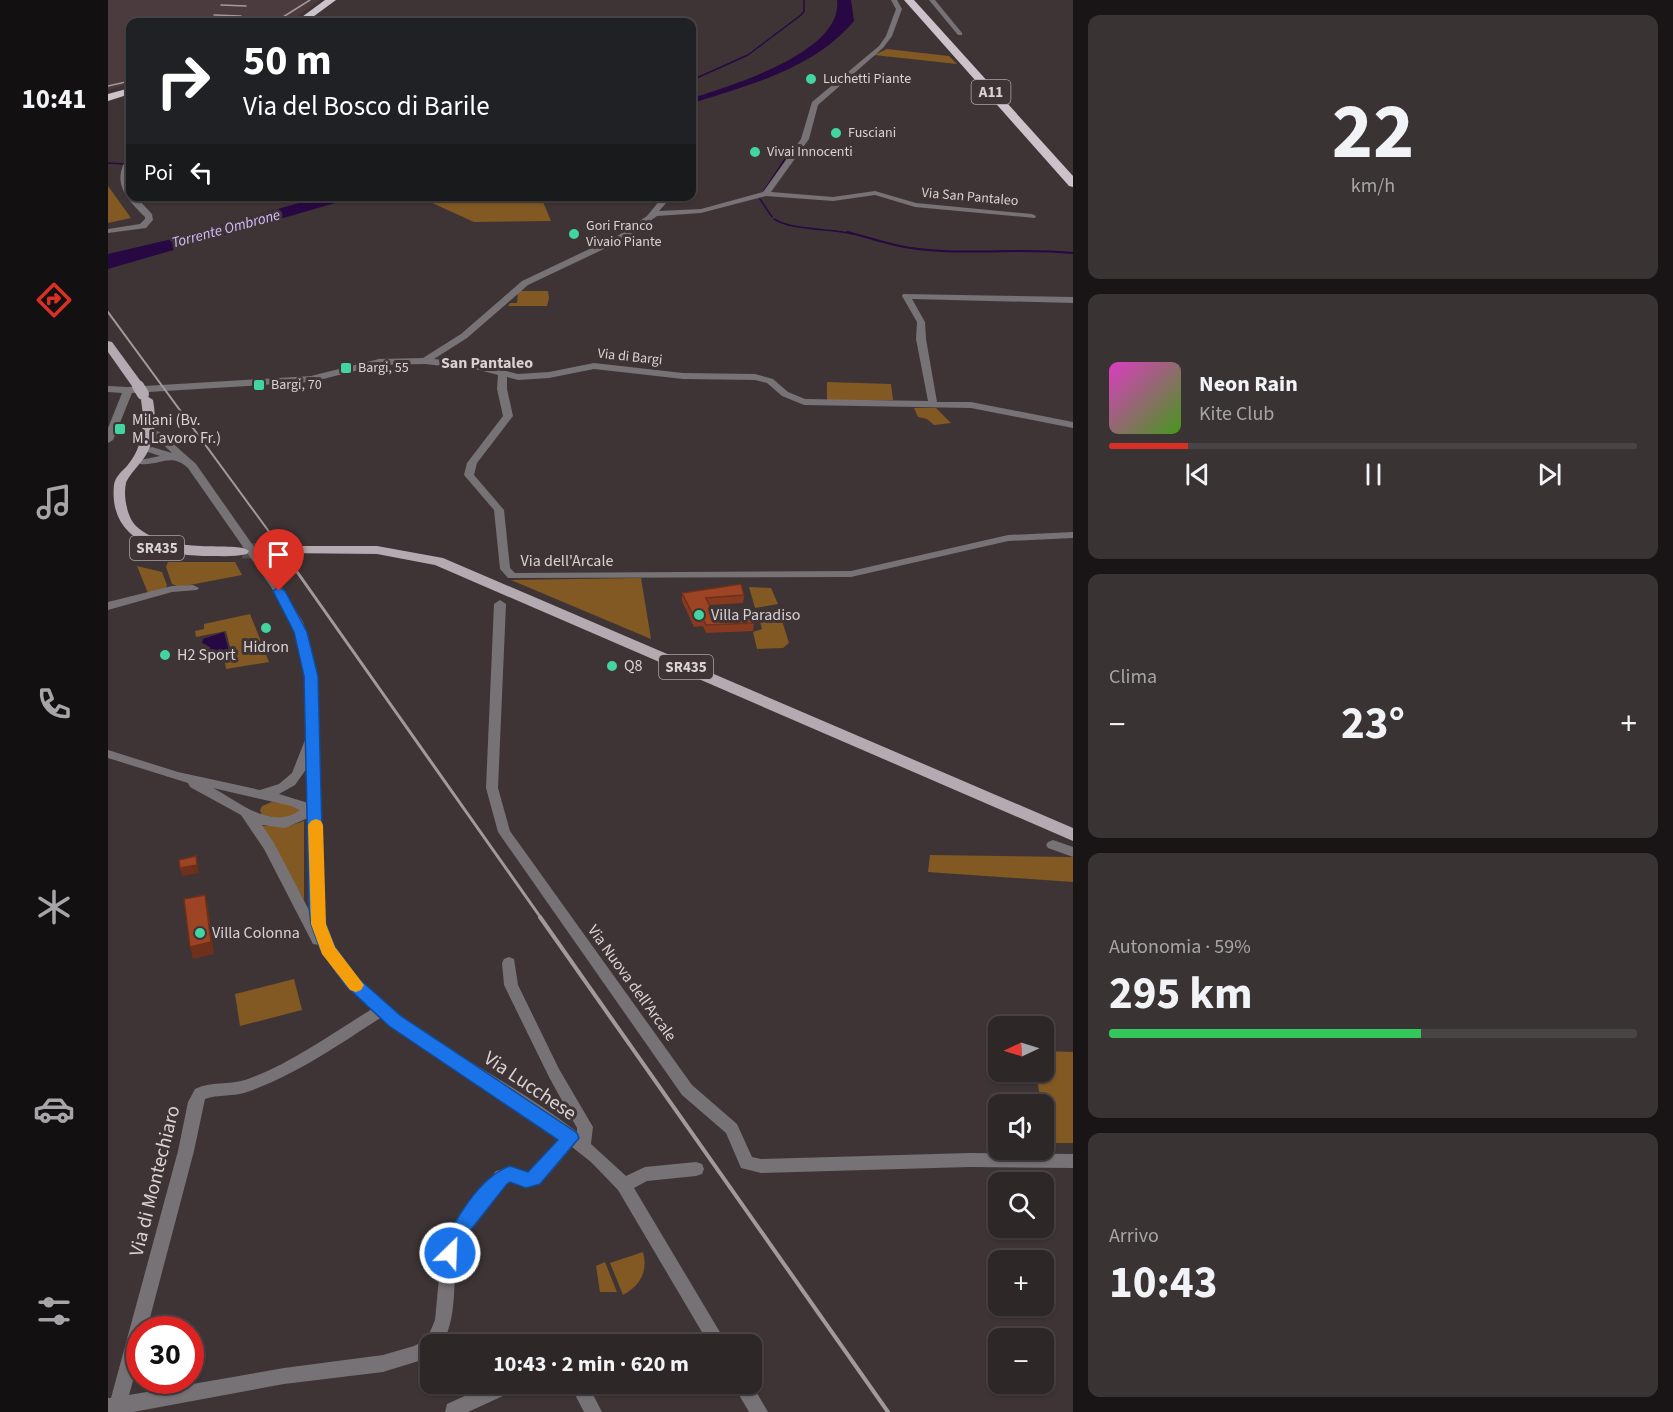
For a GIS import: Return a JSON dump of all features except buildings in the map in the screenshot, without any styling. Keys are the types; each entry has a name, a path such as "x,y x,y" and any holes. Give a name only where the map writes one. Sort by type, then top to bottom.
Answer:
{"highway":[{"path":"306,18 331,0"},
{"path":"312,18 337,0"},
{"name":"A11","path":"909,0 1073,183"},
{"name":"A11","path":"917,0 1073,173"},
{"path":"108,96 126,91"}],"main road":[{"path":"108,344 139,392 157,412 152,444 144,462 118,488"},
{"path":"118,488 152,444 150,420 139,392"},
{"name":"SR435","path":"118,488 112,504 114,518 126,534 139,541 154,547 180,551 242,551"},
{"name":"SR435","path":"287,550 377,550 438,561 1073,835"}],"street":[{"path":"766,194 805,138 815,104 886,40 899,9 894,0"},
{"path":"932,0 960,34"},
{"path":"126,168 122,176 126,186"},
{"name":"Via San Pantaleo","path":"651,215 701,211 766,194 833,199 879,193 915,205 1032,216"},
{"path":"108,231 143,226 149,220 149,216 132,201"},
{"path":"425,361 464,336 525,283 622,237 651,215 664,201"},
{"path":"933,404 921,339 921,322 906,296 1073,300"},
{"name":"Via di Bargi","path":"108,388 139,392 307,379 379,362 425,361 479,368 518,377 538,376 594,366 683,376 755,377 770,381 785,394 804,402 978,406 1073,425"},
{"name":"Via dell'Arcale","path":"503,374 502,391 508,412 507,418 474,460 469,475 499,510 506,572 512,576 525,578 850,574 1008,538 1073,535"},
{"path":"108,440 113,418 139,392"},
{"path":"152,444 171,453"},
{"path":"152,444 171,453"},
{"path":"144,462 171,453"},
{"name":"Via Lucchese","path":"171,453 187,460 279,591 297,622 307,653 314,725 316,907 328,949"},
{"path":"108,606 172,590 193,588"},
{"name":"Via Nuova dell'Arcale","path":"500,604 492,788 499,817 510,843 687,1090 732,1130 745,1161 750,1165 761,1166 969,1160 1073,1161"},
{"name":"Via Lucchese","path":"257,794 281,789 296,779 303,766 314,725"},
{"name":"Via Lucchese","path":"108,754 177,776 294,802 314,810"},
{"name":"Via Lucchese","path":"177,776 263,821 278,824 296,821 314,810"},
{"name":"Via Lucchese","path":"245,811 268,846 310,926 352,982 382,1010 436,1049 603,1162 624,1185 712,1334"},
{"path":"1053,845 1073,852"},
{"path":"437,1334 444,1320 450,1253 459,1231 502,1176 510,1174 526,1180 533,1179 577,1143 585,1127 554,1072 511,985 509,963"},
{"name":"Via di Montechiaro","path":"114,1408 200,1095 206,1090 243,1087 273,1075 300,1062 382,1010"},
{"path":"624,1185 645,1174 696,1169"},
{"path":"114,1408 283,1376 394,1360 420,1353"},
{"path":"453,1410 488,1394"},
{"path":"584,1394 593,1412"},
{"path":"748,1394 759,1412"}],"shaded area":[{"path":"108,0 320,0 295,18 126,18 126,84 108,90"},
{"path":"887,49 949,56 957,64 874,55"},
{"path":"108,186 131,218 108,223"},
{"path":"428,201 543,201 551,221 474,222"},
{"path":"518,291 548,291 547,306 508,306 510,303 517,303"},
{"path":"827,382 891,384 893,400 827,400"},
{"path":"914,408 936,408 951,423 934,425 927,419 918,417"},
{"path":"168,562 235,562 242,575 179,587 172,584 166,567"},
{"path":"137,566 162,572 166,588 148,593"},
{"path":"641,578 651,639 511,580"},
{"path":"749,587 771,588 778,604 755,608"},
{"path":"779,611 789,643 783,648 757,649 753,632 762,629 757,612"},
{"path":"250,614 269,662 226,669 224,657 232,655 226,631 196,637 195,631 204,629 204,624"},
{"path":"272,802 293,805 302,810 288,820 262,815 260,810 262,806"},
{"path":"304,821 304,900 261,826 289,826"},
{"path":"930,855 1073,857 1073,882 928,872"},
{"path":"294,979 302,1010 240,1026 235,994"},
{"path":"1054,1051 1073,1052 1073,1143 1054,1143 1054,1094 1040,1094 1037,1082 1054,1082"},
{"path":"643,1252 645,1265 642,1277 623,1295 610,1263"},
{"path":"605,1262 617,1292 600,1292 596,1266"}],"water":[{"path":"837,0 851,0 854,21 820,51 758,82 696,102 696,97 756,75 804,51 823,36 834,19"},
{"name":"Torrente Ombrone","path":"306,201 342,201 108,269 108,254 172,239"},
{"path":"224,632 230,655 212,657 209,654 210,647 202,643 203,639"}],"waterway":[{"path":"696,78 748,55 801,15 804,11 804,0"},
{"path":"764,191 785,159"},
{"path":"108,163 124,164"},
{"path":"760,199 772,217"},
{"path":"774,219 791,226 853,234"},
{"path":"847,232 895,245 931,250 1073,253"}],"tunnel":[{"path":"242,551 287,550"}],"railway":[{"path":"281,18 310,0"},
{"path":"221,5 246,6"},
{"path":"214,15 241,16"},
{"path":"108,86 126,82"},
{"path":"108,312 270,533"},
{"path":"269,532 541,918"},
{"path":"540,917 888,1412"}],"slow traffic":[{"path":"316,825 316,907 322,938 341,969 356,985"}],"place":[{"name":"Luchetti Piante","path":"811,79"},
{"name":"Fusciani","path":"836,133"},
{"name":"Vivai Innocenti","path":"755,152"},
{"name":"Gori Franco Vivaio Piante","path":"574,234"},
{"name":"Bargi, 55","path":"346,368"},
{"name":"Bargi, 70","path":"259,385"},
{"name":"Milani (Bv. M. Lavoro Fr.)","path":"120,429"},
{"name":"Villa Paradiso","path":"699,615"},
{"name":"Hidron","path":"266,628"},
{"name":"H2 Sport","path":"165,655"},
{"name":"Q8","path":"612,666"},
{"name":"Villa Colonna","path":"200,933"}],"district":[{"name":"San Pantaleo","path":"487,363"}],"route":[{"path":"279,591 300,632 311,676 316,803 316,907 322,938 352,982 395,1021 570,1138 533,1179 526,1180 512,1174 500,1178 454,1238 450,1253"}]}
